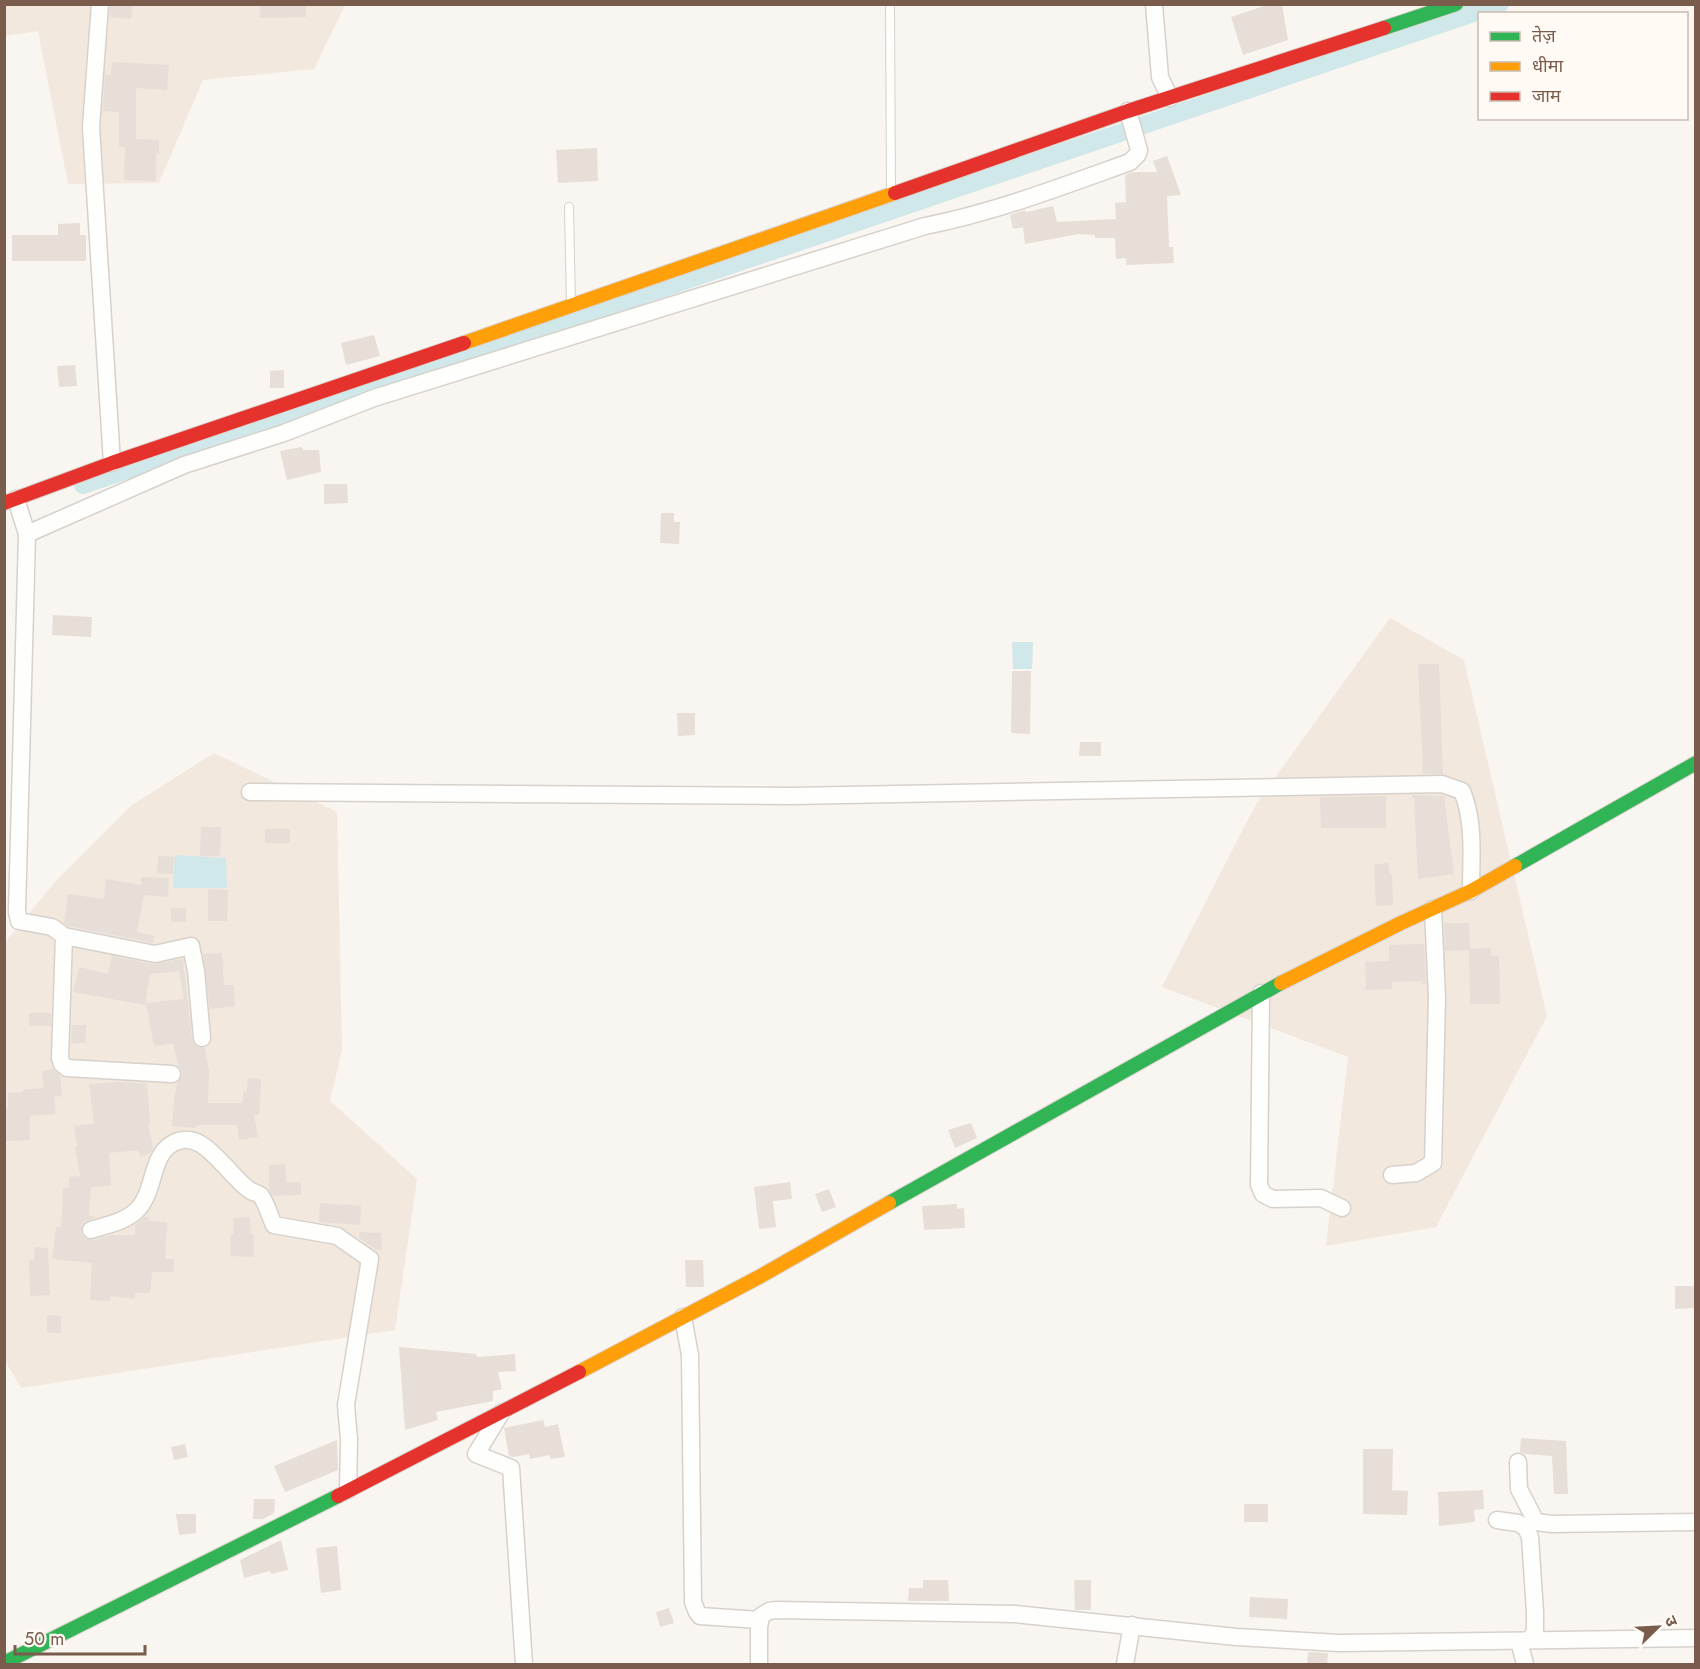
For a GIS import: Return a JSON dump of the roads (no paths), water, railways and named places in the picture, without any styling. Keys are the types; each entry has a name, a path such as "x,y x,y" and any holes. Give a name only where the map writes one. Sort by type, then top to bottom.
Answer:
{"street":[{"path":"100,4 91,127 112,463"},
{"path":"1154,4 1160,76 1170,98"},
{"path":"202,1038 196,971 191,946 155,954 64,936 52,927 19,921 17,912 26,533 13,502 112,463 571,307 891,195 1130,119 1170,98 1456,4"},
{"path":"26,533 184,465 284,433 374,398 925,226 959,219 1022,200 1130,162 1139,150 1130,119"},
{"path":"4,1663 501,1412 770,1271 1261,993 1471,891 1694,768"},
{"path":"250,792 792,796 1442,784 1462,791 1468,806 1472,843 1471,891"},
{"path":"1392,1175 1416,1173 1433,1163 1437,998 1433,909"},
{"path":"64,936 60,1058 62,1064 67,1068 172,1074"},
{"path":"1261,993 1259,1185 1263,1194 1273,1199 1321,1198 1342,1208"},
{"path":"91,1230 127,1218 136,1211 147,1195 162,1152 175,1142 191,1140 199,1142 244,1185 261,1196 274,1225 337,1236 370,1259 346,1406 349,1439 348,1490"},
{"path":"683,1317 690,1355 693,1602 700,1616 760,1620"},
{"path":"501,1412 476,1454 511,1468 524,1665"},
{"path":"1518,1462 1519,1489 1536,1522 1552,1524 1695,1522"},
{"path":"1497,1520 1518,1523 1527,1527 1530,1537 1535,1632 1524,1640"},
{"path":"759,1665 760,1620 764,1613 775,1610 1015,1614 1236,1637 1339,1643 1695,1638"},
{"path":"1125,1665 1132,1625"},
{"path":"1524,1640 1525,1665"}],"lane":[{"path":"890,4 891,195"},
{"path":"569,207 571,307"}],"water":[{"path":"1012,642 1033,642 1032,669 1013,669"},
{"path":"175,855 226,858 227,888 173,888"}],"waterway":[{"path":"83,485 1500,4"}]}
